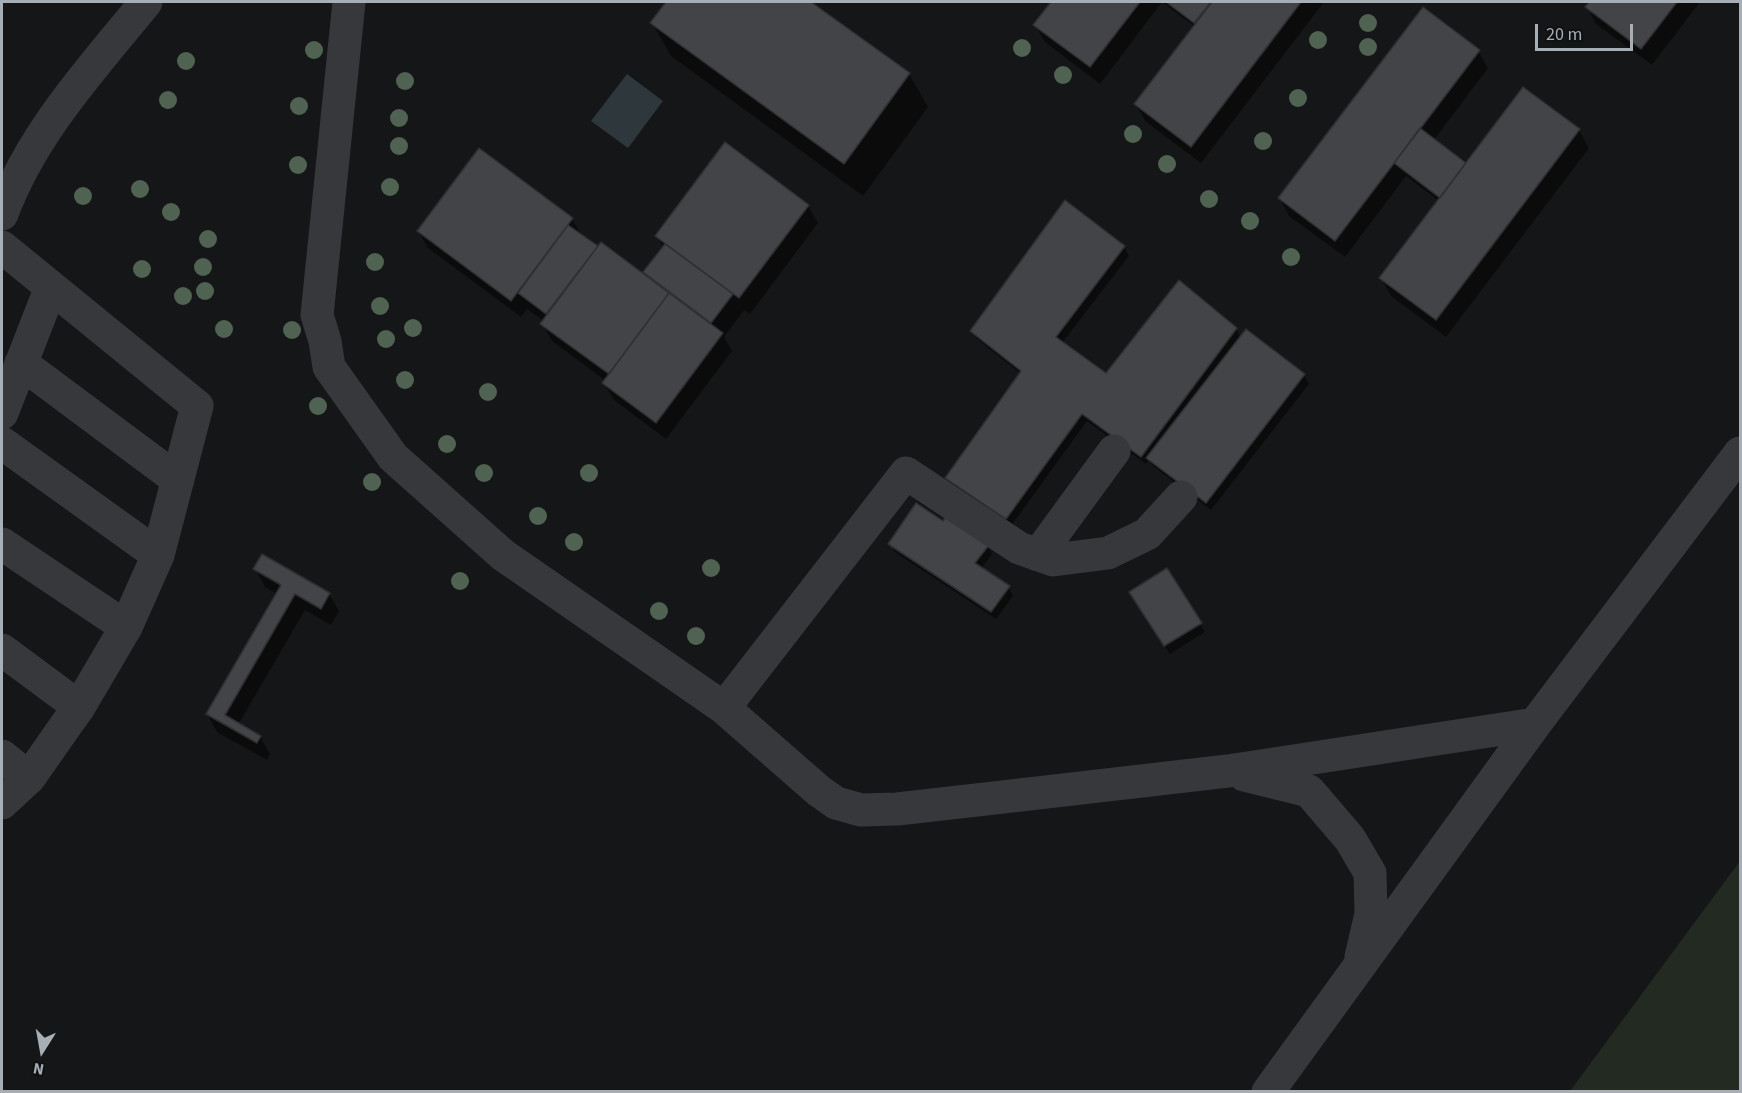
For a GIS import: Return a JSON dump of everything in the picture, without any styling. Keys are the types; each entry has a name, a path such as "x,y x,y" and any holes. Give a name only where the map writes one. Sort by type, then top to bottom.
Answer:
{"lane":[{"path":"2,214 23,169 46,131 74,91 146,2"},
{"path":"349,2 317,315 325,341 329,367 393,457 503,555 724,708 819,791 836,802 861,810 897,809 1228,771 1535,724"},
{"path":"2,247 197,406 158,555 126,627 79,707 29,778 2,803"},
{"path":"2,413 51,287"},
{"path":"21,363 178,480"},
{"path":"2,443 158,555"},
{"path":"1038,555 1114,451"},
{"path":"1268,1092 1535,724 1740,453"},
{"path":"724,708 906,473 1019,548 1053,560 1108,553 1147,534 1181,497"},
{"path":"2,544 126,627"},
{"path":"2,650 79,707"},
{"path":"2,756 29,778"},
{"path":"1228,771 1309,791 1350,839 1370,873 1371,914 1358,970"}],"shaded area":[{"path":"627,74 663,101 628,148 591,121"},
{"path":"1740,861 1740,1091 1570,1091"}],"building":[{"path":"666,2 811,2 910,73 844,164 650,23"},
{"path":"1051,2 1140,2 1090,67 1033,25"},
{"path":"1166,2 1211,2 1194,23"},
{"path":"1212,2 1301,2 1191,147 1134,104"},
{"path":"1589,2 1677,2 1641,49 1585,7"},
{"path":"1423,7 1480,50 1335,241 1278,198"},
{"path":"1523,87 1580,129 1436,320 1379,278"},
{"path":"1420,128 1466,163 1440,198 1394,163"},
{"path":"725,142 809,205 739,298 655,236"},
{"path":"479,148 573,218 511,301 417,231"},
{"path":"1065,200 1125,246 1056,337 1106,373 1179,280 1237,328 1141,457 1082,414 1006,519 945,478 1021,371 970,331"},
{"path":"568,225 598,246 546,314 518,293"},
{"path":"601,242 669,293 609,374 540,324"},
{"path":"665,244 733,294 711,323 643,272"},
{"path":"669,293 723,333 656,423 602,383"},
{"path":"1246,329 1305,374 1206,503 1146,458"},
{"path":"916,503 943,521 947,515 989,545 975,563 1010,586 991,612 888,544"},
{"path":"262,554 330,593 321,609 295,594 225,715 261,736 257,743 206,714 281,585 253,569"},
{"path":"1167,568 1202,623 1164,646 1129,592"}]}
